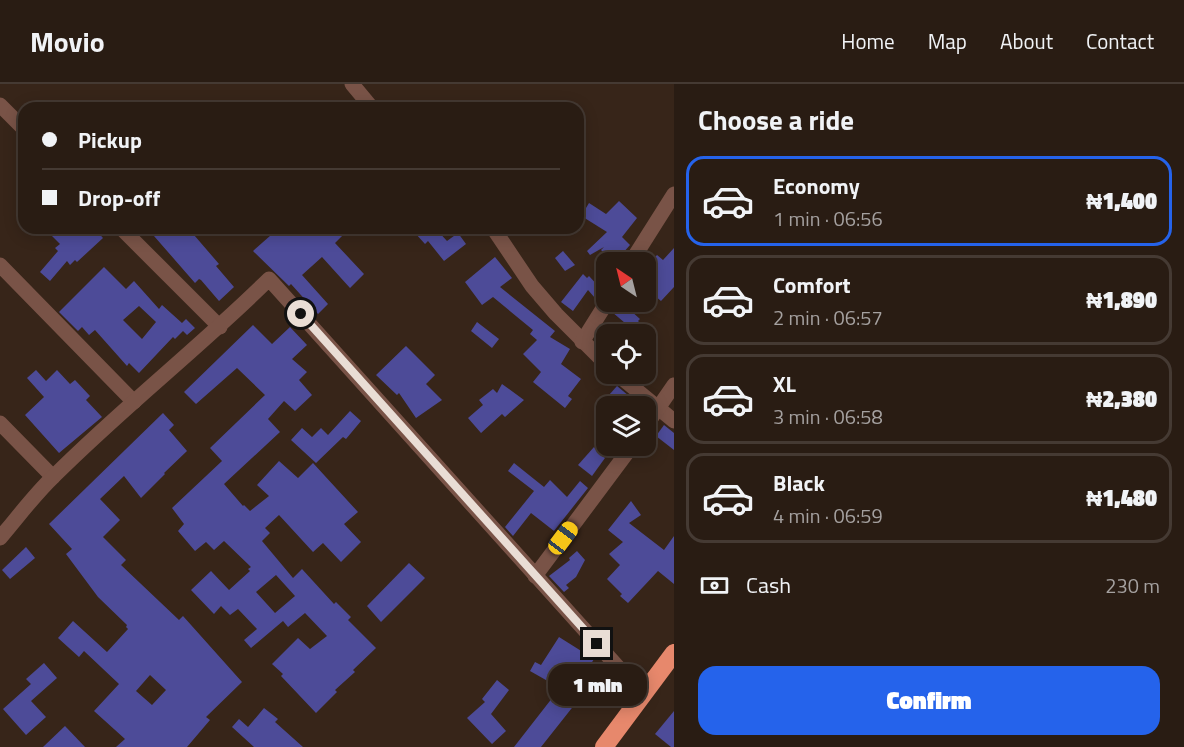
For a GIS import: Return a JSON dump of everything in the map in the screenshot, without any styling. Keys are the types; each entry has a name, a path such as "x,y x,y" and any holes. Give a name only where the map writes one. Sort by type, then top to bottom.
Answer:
{"highway":[{"path":"604,747 674,653"}],"street":[{"path":"352,84 367,102"},
{"path":"0,105 18,123"},
{"path":"637,252 674,194"},
{"path":"127,234 220,327"},
{"path":"497,234 532,286 596,355"},
{"path":"0,265 134,402"},
{"path":"0,538 52,477 220,327 269,279 644,695"},
{"path":"582,342 601,312"},
{"path":"629,384 674,421"},
{"path":"656,412 674,385"},
{"path":"0,423 52,477"},
{"path":"535,576 625,456"}],"building":[{"path":"619,201 637,218 622,237 630,245 624,252 603,252 601,250 604,247 590,255 587,251 607,232 584,218 584,211 589,203 606,214"},
{"path":"50,234 99,234 103,238 77,262 75,260 70,265 67,261 50,281 40,272 58,251 55,248 60,244"},
{"path":"156,234 193,234 219,264 216,266 234,287 219,301 201,280 195,283 154,236"},
{"path":"272,234 344,234 335,243 364,274 350,288 322,257 302,275 328,304 318,314 291,284 289,286 253,251"},
{"path":"416,234 441,234 447,241 459,234 466,244 444,261 428,241 425,244"},
{"path":"674,248 674,287 661,301 656,297 656,256 663,260"},
{"path":"563,251 575,265 565,271 555,258"},
{"path":"495,257 512,278 500,287 555,331 550,337 570,349 561,364 581,379 568,396 572,399 565,408 533,382 541,372 523,354 537,340 530,334 533,330 493,297 482,305 465,282"},
{"path":"104,267 126,289 134,281 159,309 162,305 182,323 186,319 195,328 187,335 183,331 175,339 173,337 139,373 129,363 127,366 95,330 89,335 82,327 78,331 59,312","holes":["139,306 156,322 142,339 123,320"]},
{"path":"583,274 587,278 589,276 596,284 596,297 588,290 573,311 561,302"},
{"path":"612,312 632,312 640,319 638,321 641,324 626,324"},
{"path":"477,322 499,339 492,348 471,331"},
{"path":"253,325 272,344 290,327 307,345 292,359 307,372 299,380 312,395 295,411 284,401 268,419 280,432 224,484 250,511 269,496 257,485 279,461 298,478 313,463 358,512 344,524 361,542 341,562 323,543 313,552 279,515 265,528 270,533 262,541 293,578 302,569 334,604 336,602 351,617 348,620 376,648 353,670 355,672 335,690 337,692 316,713 272,664 298,638 310,649 327,636 305,613 288,627 283,621 251,648 244,640 257,629 238,609 230,615 221,606 214,614 191,590 211,571 229,590 250,571 248,569 251,567 224,541 214,550 206,542 195,551 178,531 184,524 172,508 222,461 210,448 265,395 237,368 196,404 184,392","holes":["276,575 295,596 275,613 256,592"]},
{"path":"406,346 435,375 426,384 442,400 416,418 399,393 397,395 376,375"},
{"path":"36,370 46,381 57,370 70,384 75,380 90,396 86,400 102,417 59,453 25,415 44,397 27,378"},
{"path":"502,384 524,400 505,417 502,414 481,433 468,418 483,405 479,400 493,389 497,393"},
{"path":"617,386 629,396 610,396"},
{"path":"350,411 361,421 346,439 343,437 316,463 291,440 302,428 312,437 321,428 328,435"},
{"path":"163,413 174,425 169,430 187,451 141,498 124,476 100,499 120,520 103,537 126,560 121,565 179,620 183,616 242,682 206,717 210,720 187,747 116,747 125,739 94,711 119,684 84,651 79,657 58,638 73,621 107,652 128,629 127,625 98,597 66,554 72,549 49,524","holes":["150,675 166,690 152,705 136,691"]},
{"path":"664,425 674,433 674,450 656,436"},
{"path":"594,447 596,456 605,458 592,476 578,465"},
{"path":"514,463 544,487 550,480 567,497 580,481 588,488 554,531 531,513 513,536 505,527 534,491 508,471"},
{"path":"631,501 641,515 629,523 664,550 674,536 674,584 658,571 628,603 607,579 620,565 609,554 623,542 608,530"},
{"path":"26,547 35,558 10,579 2,570"},
{"path":"577,551 585,560 576,577 566,585 569,588 564,592 549,576 570,560 569,558"},
{"path":"409,563 425,578 381,622 367,606"},
{"path":"559,637 594,659 577,686 586,692 581,701 579,699 541,747 514,747 560,688 530,671 535,662 541,665"},
{"path":"44,663 57,678 31,701 46,717 26,735 3,709 31,684 26,679"},
{"path":"497,680 509,690 491,714 506,731 492,744 467,718 485,702 482,699"},
{"path":"264,708 278,719 275,722 303,747 254,747 232,727 239,719 248,727"},
{"path":"674,711 674,747 671,747 655,734"},
{"path":"65,726 85,747 43,747"}],"route":[{"path":"301,314 597,644"}]}
